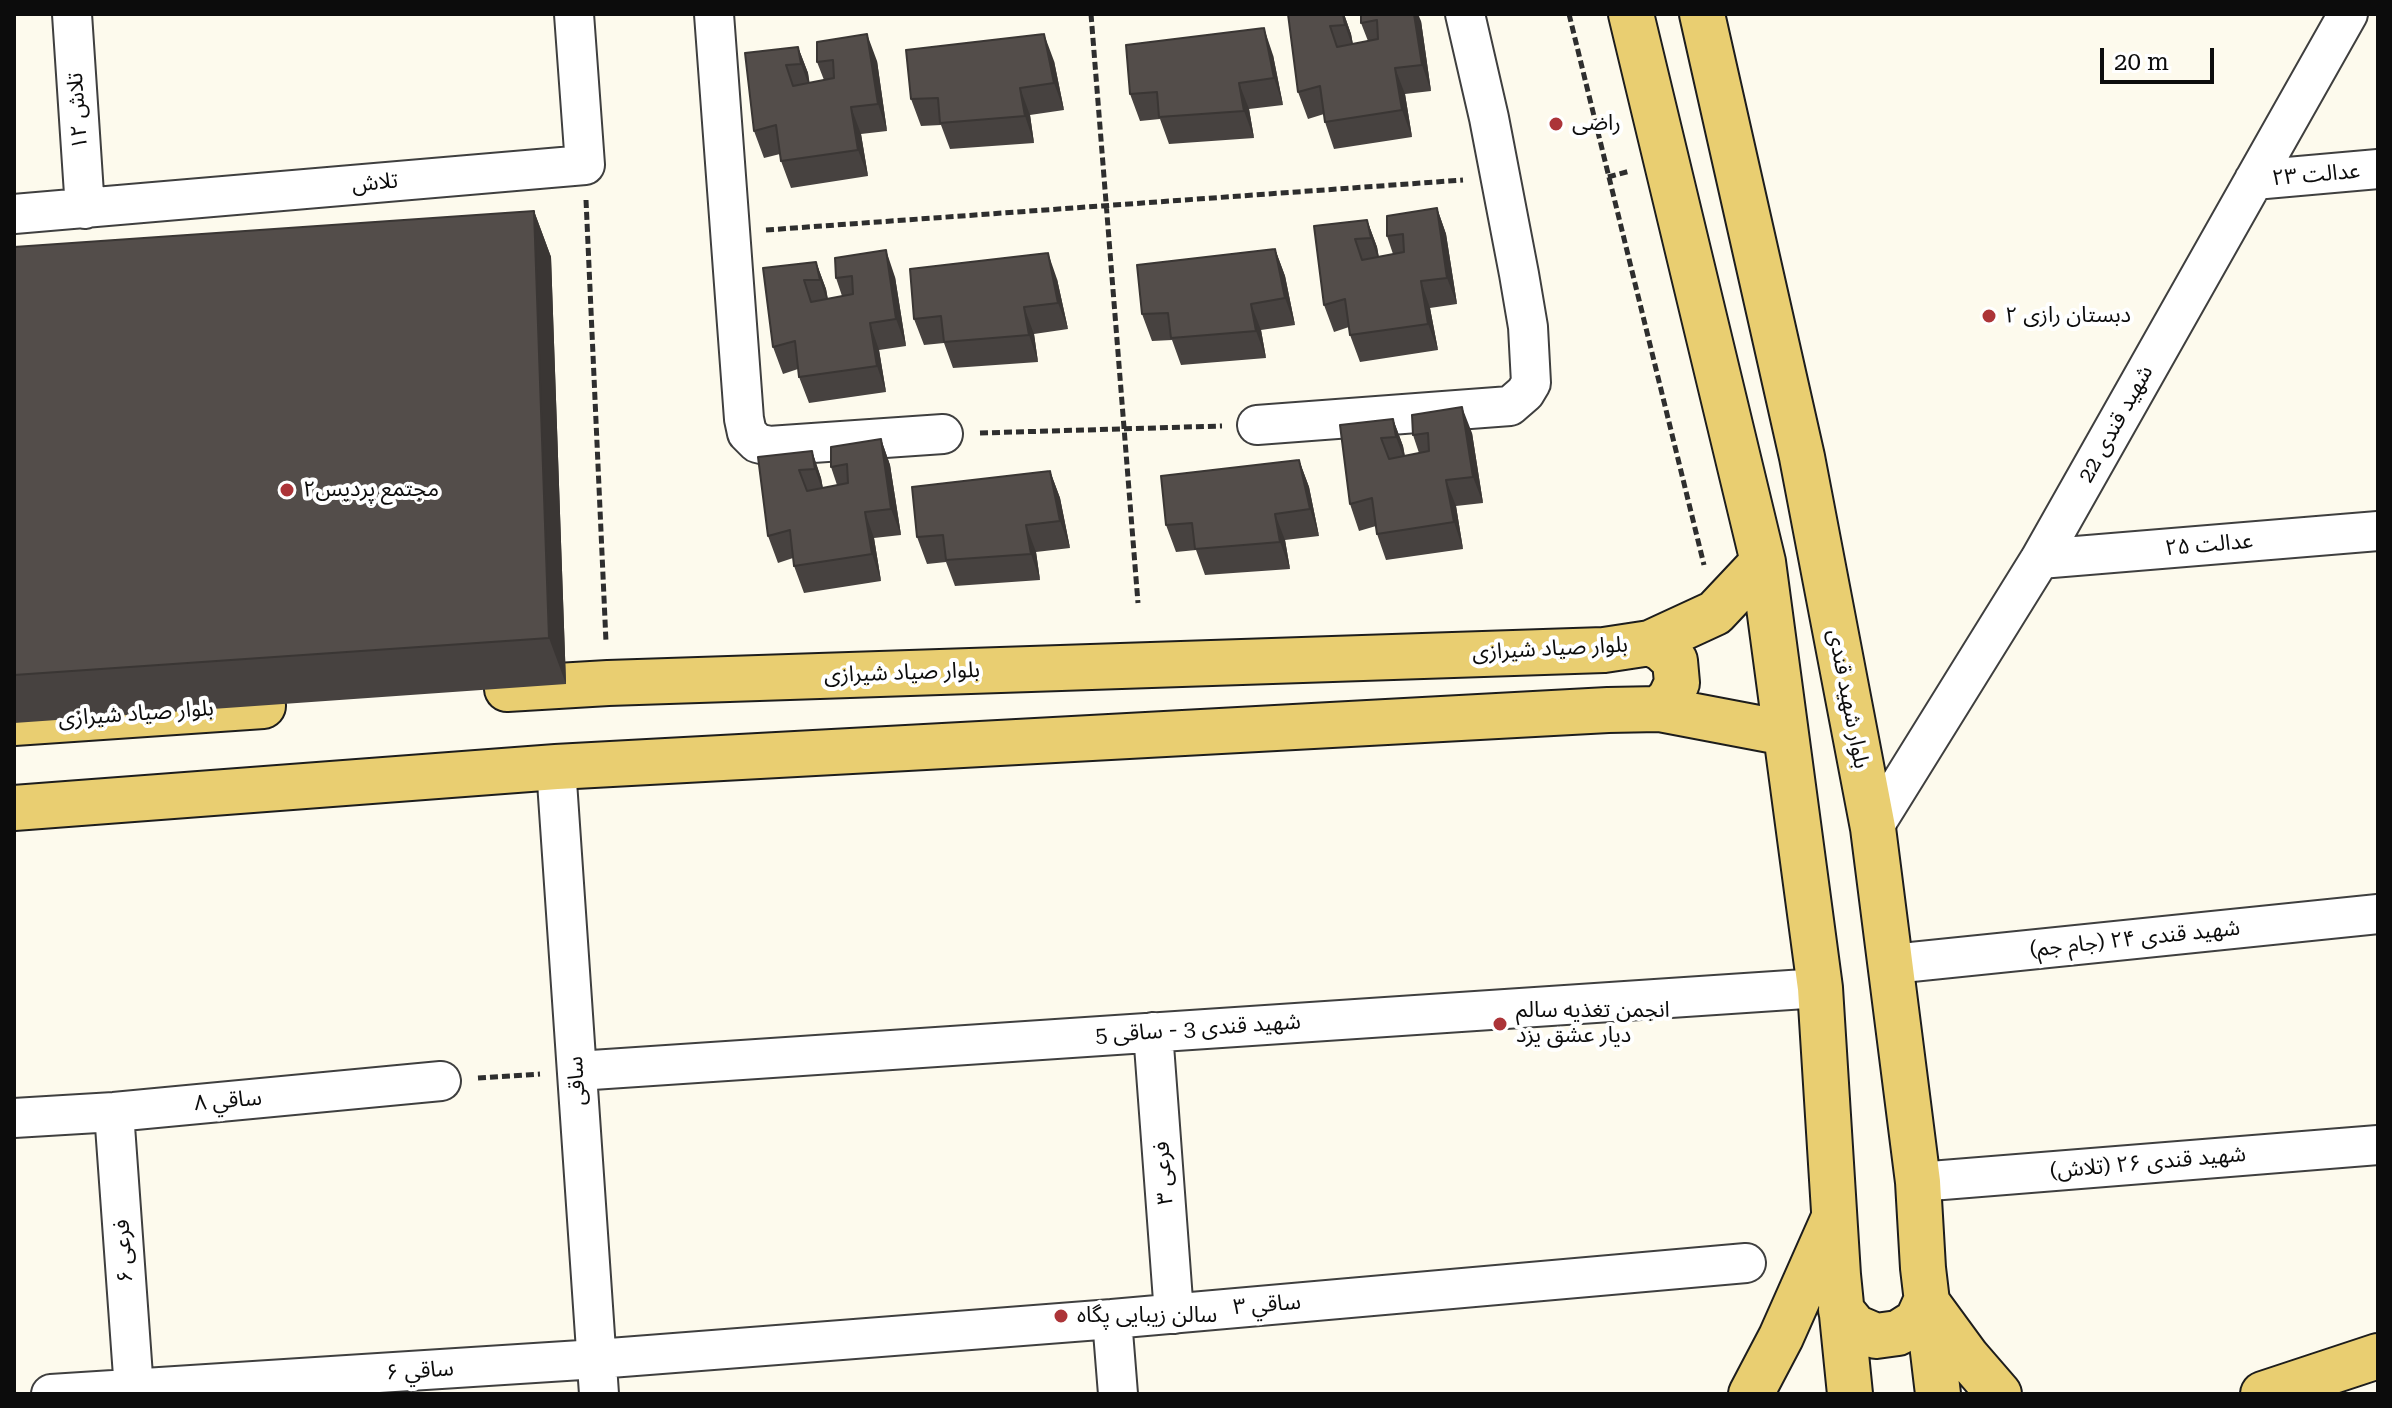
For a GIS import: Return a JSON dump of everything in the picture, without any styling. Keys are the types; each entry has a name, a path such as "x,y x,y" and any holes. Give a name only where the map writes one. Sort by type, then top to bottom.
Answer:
{"main road":[{"path":"1631,14 1763,562 1820,988 1841,1310 1850,1394"},
{"name":"بلوار شهید قندی","path":"1702,14 1802,457 1873,828 1918,1182 1926,1301 1938,1394"},
{"name":"بلوار صیاد شیرازی","path":"472,691 608,683 1604,650 1650,643 1715,613 1763,562"},
{"path":"1650,643 1675,661 1677,683 1670,698 1659,709"},
{"name":"بلوار صیاد شیرازی","path":"14,723 298,703"},
{"path":"14,808 556,767 1659,709 1785,733"},
{"path":"1751,1394 1781,1337 1835,1217"},
{"path":"1841,1310 1855,1327 1876,1336 1898,1333 1917,1321 1926,1301 1999,1394"},
{"path":"2263,1394 2378,1356"}],"street":[{"name":"تلاش ۱۲","path":"72,14 85,209"},
{"path":"574,14 585,165"},
{"path":"714,14 747,433 757,443 769,446 943,434"},
{"path":"1257,425 1510,406 1531,383 1528,327 1465,14"},
{"name":"شهید قندی 22","path":"1873,828 2040,559 2348,14"},
{"name":"تلاش","path":"14,214 585,165"},
{"name":"عدالت ۲۳","path":"2254,180 2378,169"},
{"name":"عدالت ۲۵","path":"2040,559 2378,531"},
{"name":"ساقی","path":"556,767 598,1376"},
{"name":"شهید قندی ۲۴ (جام جم)","path":"1892,964 2378,914"},
{"name":"شهید قندی 3 - ساقی 5","path":"577,1071 1820,988"},
{"name":"فرعی ۳","path":"1153,1032 1174,1314"},
{"name":"ساقي ۸","path":"14,1118 114,1112 441,1081"},
{"name":"فرعی ۶","path":"114,1112 134,1390"},
{"name":"شهید قندی ۲۶ (تلاش)","path":"1918,1182 2378,1145"},
{"name":"ساقي ۳","path":"598,1376 1112,1319 1746,1263"},
{"path":"1112,1319 1118,1394"},
{"name":"ساقي ۶","path":"51,1394 598,1376"}],"path":[{"path":"1091,14 1138,603"},
{"path":"1569,14 1715,613"},
{"path":"585,165 608,683"},
{"path":"730,233 1500,177"},
{"path":"943,434 1257,425"},
{"path":"441,1081 577,1071"}],"building":[{"path":"1288,14 1343,14 1345,25 1330,26 1337,47 1378,39 1377,20 1361,23 1361,14 1414,14 1422,65 1395,68 1402,110 1325,122 1320,86 1298,92"},
{"path":"1264,28 1274,78 1239,83 1244,111 1159,117 1157,92 1130,94 1126,45"},
{"path":"867,34 878,104 851,107 858,150 781,161 776,125 754,131 745,53 798,47 801,64 786,65 793,86 834,78 833,60 817,62 817,42"},
{"path":"1044,34 1054,83 1020,88 1025,116 940,123 938,98 911,99 906,50"},
{"path":"1437,208 1447,278 1421,281 1428,324 1350,335 1345,299 1324,305 1314,226 1367,220 1371,238 1355,239 1362,260 1404,252 1403,234 1387,236 1387,216"},
{"name":"مجتمع پردیس۲","path":"534,211 549,638 14,675 14,247"},
{"path":"1275,249 1285,298 1251,304 1256,331 1171,338 1168,313 1142,314 1137,265"},
{"path":"886,250 896,319 870,323 877,366 799,377 795,341 773,347 763,268 816,262 820,280 804,280 811,302 853,294 852,276 836,278 835,258"},
{"path":"1048,253 1058,303 1024,307 1029,335 944,342 941,316 914,319 910,269"},
{"path":"1462,407 1473,477 1446,480 1454,522 1377,534 1372,498 1350,504 1340,425 1393,419 1396,437 1381,438 1389,459 1429,451 1428,433 1413,435 1412,415"},
{"path":"881,439 891,509 865,512 872,554 794,566 790,530 768,536 758,457 812,451 815,469 799,470 807,491 848,483 847,464 831,467 831,447"},
{"path":"1299,460 1310,509 1275,514 1280,542 1195,549 1192,523 1166,525 1161,476"},
{"path":"1050,471 1060,521 1026,525 1031,554 946,560 943,535 917,537 912,487"}],"place":[{"name":"راضی","path":"1556,124"},
{"name":"دبستان رازی ۲","path":"1989,316"},
{"name":"مجتمع پردیس۲","path":"287,490"},
{"name":"انجمن تغذیه سالم دیار عشق یزد","path":"1500,1024"},
{"name":"سالن زیبایی پگاه","path":"1061,1316"}]}
